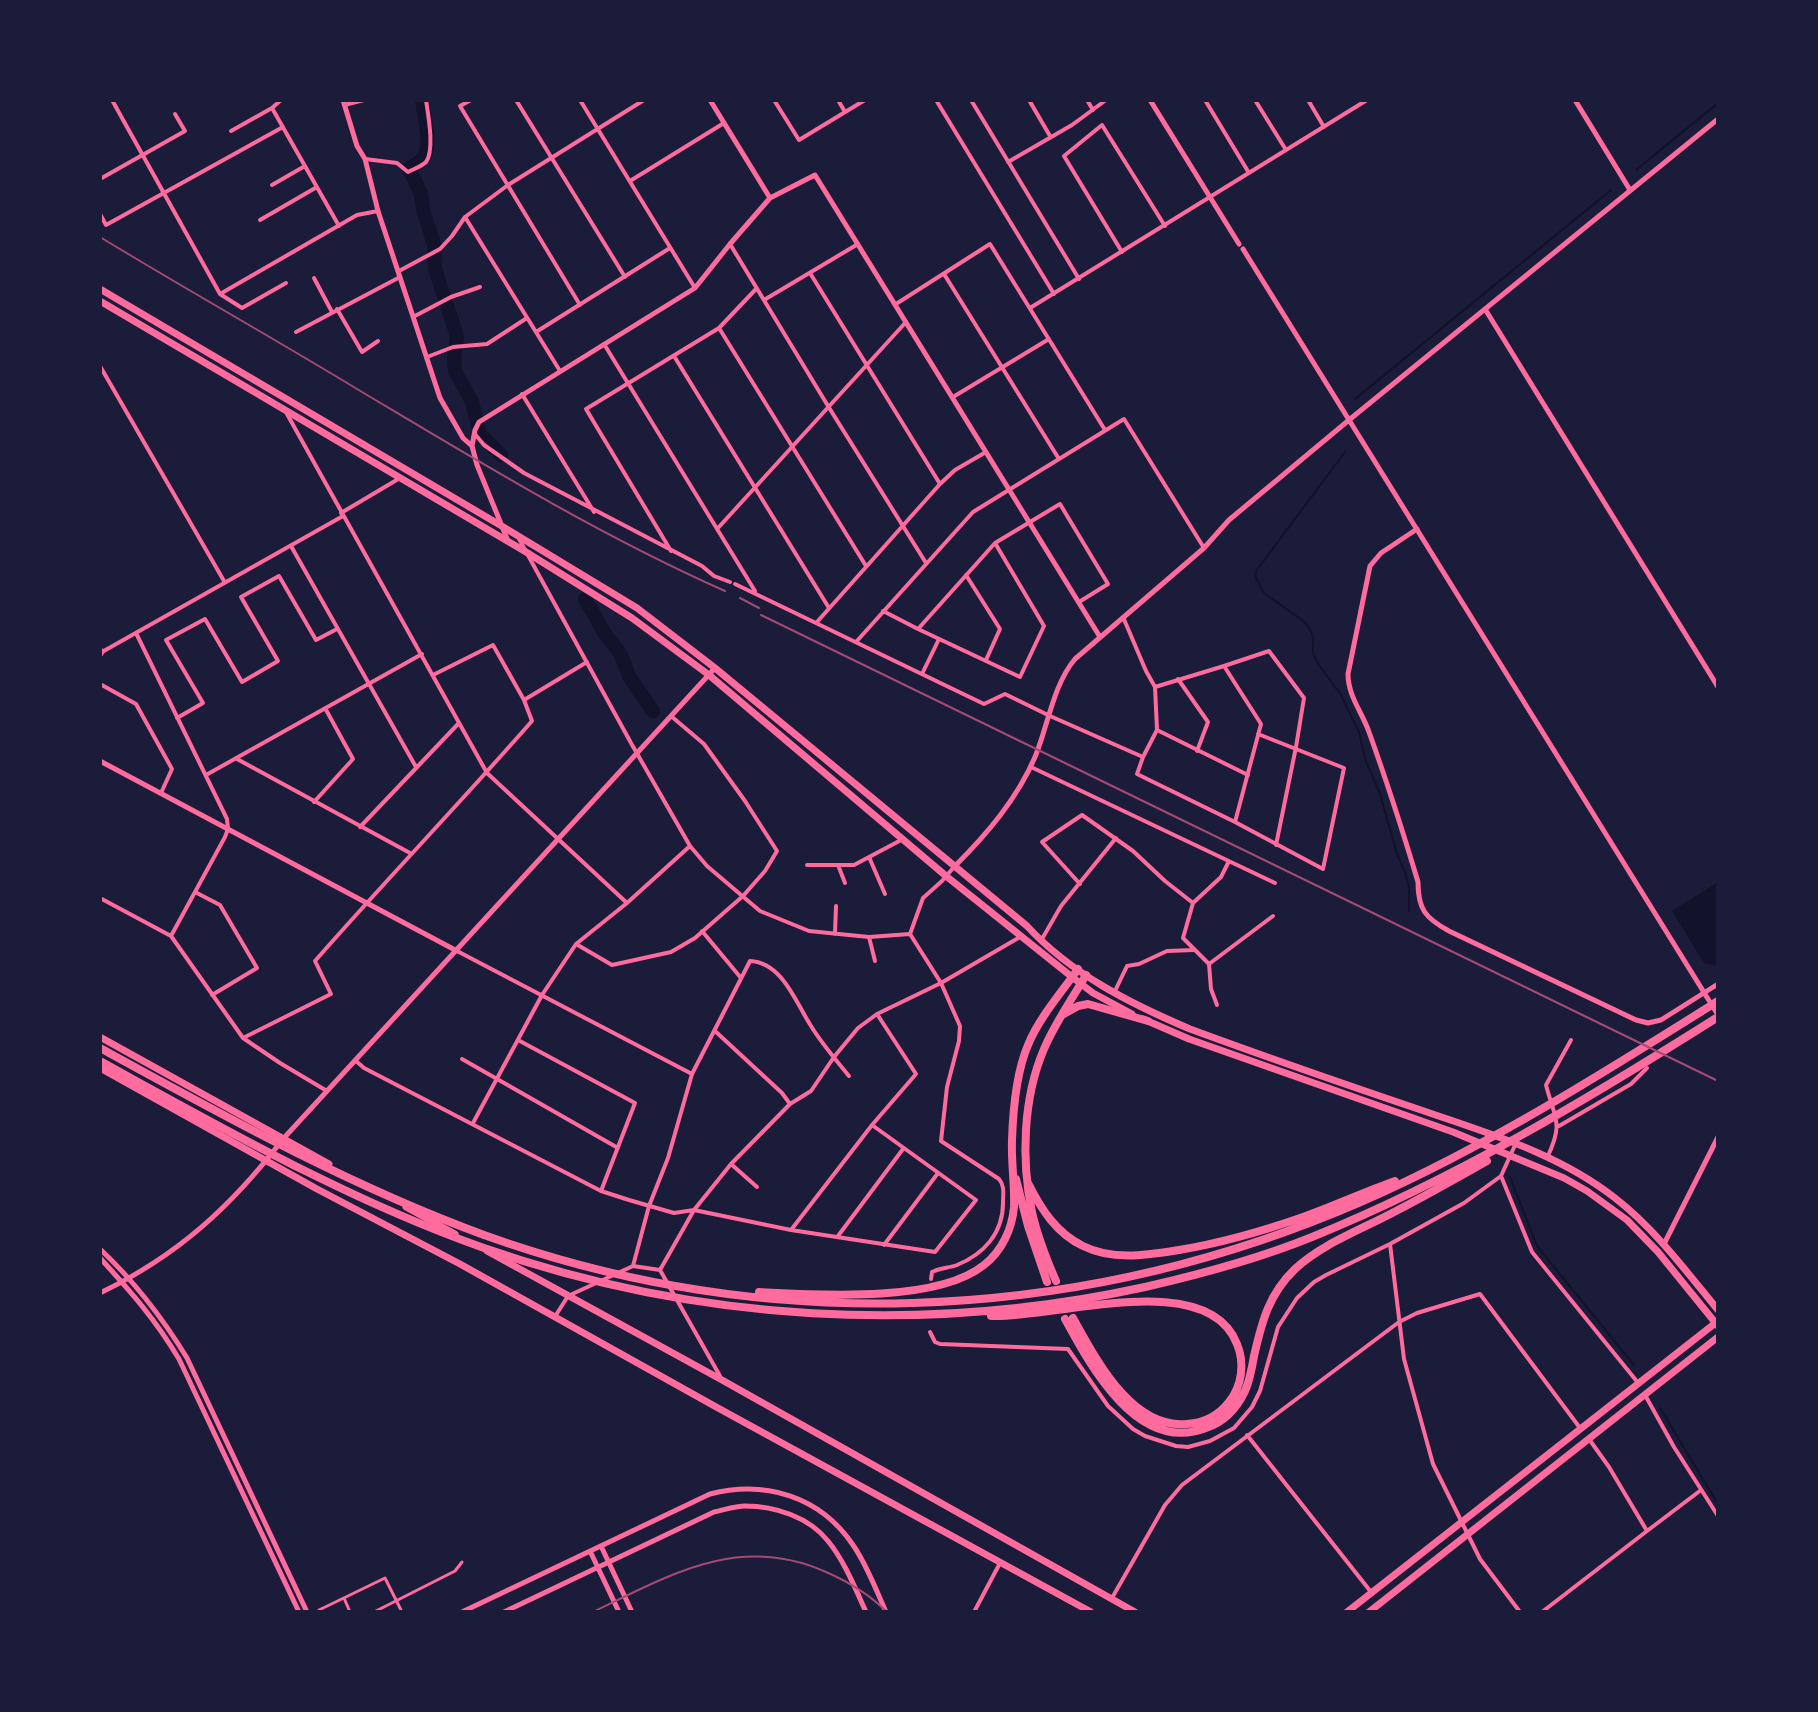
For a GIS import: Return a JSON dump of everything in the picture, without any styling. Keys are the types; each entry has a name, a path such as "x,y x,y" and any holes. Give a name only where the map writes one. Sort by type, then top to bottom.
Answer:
{"highway":[{"path":"704,1290 791,1294 888,1292 919,1289 957,1279 983,1266 1006,1237 1014,1209 1011,1141 1020,1069 1029,1044 1078,969"},
{"path":"1053,1285 1032,1211 1028,1183 1028,1104 1043,1050 1086,975"},
{"path":"100,1048 265,1137 373,1189 486,1235 546,1255 630,1277 704,1290 792,1301 889,1304 970,1301 1176,1267 1275,1236 1340,1211 1431,1168 1610,1068 1718,1001"},
{"path":"1061,1016 1088,1004 1148,1021"},
{"path":"100,1061 323,1179 426,1225 484,1248 628,1289 753,1310 850,1315 999,1317 1144,1302 1192,1306 1221,1321 1236,1340 1242,1363 1239,1385 1227,1404 1208,1419 1179,1424 1155,1419 1120,1391 1069,1318 1085,1356 1118,1399 1156,1428 1178,1432 1200,1430 1221,1421 1238,1403 1250,1378 1265,1314 1278,1289 1298,1267 1325,1248 1490,1158 1718,1016"},
{"path":"1028,1183 1039,1205 1071,1239 1107,1255 1134,1256 1195,1247 1269,1228 1431,1168"},
{"path":"1013,1170 1032,1237 1053,1285"},
{"path":"947,1315 1062,1303 1180,1279 1311,1237 1442,1182"}],"main road":[{"path":"100,289 637,608 715,668 955,866 1027,926 1041,942 1114,993 1190,1029 1516,1143 1573,1170 1631,1211 1664,1244 1718,1310"},
{"path":"100,301 508,541 632,618 709,675 946,876 1072,977 1120,1008 1189,1039 1453,1132 1564,1178 1627,1220 1658,1252 1717,1323 1347,1612"},
{"path":"100,1037 1135,1612"},
{"path":"100,1068 1091,1612"},
{"path":"1369,1612 1718,1337"}],"street":[{"path":"112,100 220,294 242,308 286,283"},
{"path":"231,131 281,100"},
{"path":"364,100 344,102 357,146 365,159 378,211 440,398 463,438 472,446"},
{"path":"365,159 397,163 408,172 425,163 429,155 430,117 426,100"},
{"path":"471,100 460,106 580,305"},
{"path":"516,100 625,277"},
{"path":"580,100 695,288"},
{"path":"296,332 440,249 465,217 508,185 642,100"},
{"path":"710,100 770,198"},
{"path":"774,100 799,140 865,100"},
{"path":"838,100 845,112"},
{"path":"936,100 1054,294"},
{"path":"971,100 1079,279"},
{"path":"1029,100 1051,136"},
{"path":"1087,100 1093,110"},
{"path":"1008,162 1072,125 1106,100"},
{"path":"1150,100 1718,1016"},
{"path":"1205,100 1249,173"},
{"path":"1255,100 1286,150"},
{"path":"1308,100 1324,127"},
{"path":"1575,100 1630,190"},
{"path":"1030,308 1364,101"},
{"path":"272,108 339,226"},
{"path":"100,179 185,131 175,114"},
{"path":"910,934 923,898 1004,811 1020,788 1071,664 1204,548 1229,520 1718,119"},
{"path":"630,181 724,123"},
{"path":"1122,252 1064,156 1102,125 1165,226"},
{"path":"100,214 106,225 283,127"},
{"path":"272,185 305,166"},
{"path":"508,541 472,446 479,422 695,288 770,198 815,175 1100,637"},
{"path":"260,220 317,187"},
{"path":"220,294 357,215 378,211"},
{"path":"465,217 560,371"},
{"path":"730,244 926,563"},
{"path":"763,300 858,244"},
{"path":"896,304 990,244 1105,430"},
{"path":"536,332 670,248"},
{"path":"810,273 940,484"},
{"path":"944,274 1059,460"},
{"path":"314,278 362,352 378,341"},
{"path":"413,317 451,297 480,287"},
{"path":"671,551 586,409 719,328 756,289"},
{"path":"1485,309 1718,687"},
{"path":"427,357 456,347 487,344 527,318"},
{"path":"718,528 906,322"},
{"path":"719,328 866,566"},
{"path":"953,397 1049,339"},
{"path":"604,344 757,594"},
{"path":"674,356 829,608"},
{"path":"100,366 224,581"},
{"path":"522,394 595,512"},
{"path":"283,408 487,773 627,903"},
{"path":"856,642 973,512 1124,419 1204,548"},
{"path":"474,431 484,445 524,473 702,566 714,576 817,622 984,704 1005,694 1143,757"},
{"path":"817,622 940,484 955,470 986,451"},
{"path":"101,652 291,546 400,478"},
{"path":"918,629 995,543 1060,504 1108,584 1079,602"},
{"path":"1417,529 1381,553 1370,566 1348,684 1368,727 1418,882 1419,900 1427,916 1449,931 1648,1023 1661,1020 1718,984"},
{"path":"517,535 690,846 707,866 760,911 809,931 869,937 910,934"},
{"path":"883,611 1020,677 1044,626 995,543"},
{"path":"291,546 416,767"},
{"path":"966,575 1000,629 986,660"},
{"path":"177,718 203,703 166,640 205,619 242,682 278,661 241,597 279,576 316,640 337,629"},
{"path":"1123,617 1155,687 1157,730 1137,774 1323,869 1344,768 1258,734"},
{"path":"136,633 227,819 228,829 171,936"},
{"path":"922,674 939,639"},
{"path":"243,1038 331,994 315,961 532,721 524,700 493,645 433,675"},
{"path":"1155,687 1269,651 1304,698 1276,845"},
{"path":"206,775 422,654"},
{"path":"524,700 587,662"},
{"path":"1224,666 1261,724 1235,822"},
{"path":"100,1293 165,1256 199,1230 240,1190 283,1139 715,668"},
{"path":"1178,679 1208,722 1197,751"},
{"path":"100,684 136,704 148,724 172,769 161,793"},
{"path":"314,802 353,759 325,708"},
{"path":"576,944 612,965 671,952 695,938 743,896 765,871 777,851 704,744 671,716"},
{"path":"360,827 459,723"},
{"path":"1157,730 1248,775"},
{"path":"236,758 410,853"},
{"path":"100,761 692,1074"},
{"path":"1031,767 1275,883"},
{"path":"1080,884 1042,842 1082,815 1116,838 1193,903"},
{"path":"1041,942 1061,906 1116,838"},
{"path":"807,865 854,865 903,839"},
{"path":"473,1123 542,995 576,944 690,846"},
{"path":"869,857 885,894"},
{"path":"1217,1005 1211,989 1209,964 1183,938 1193,903 1221,877 1229,861"},
{"path":"838,865 845,883"},
{"path":"195,892 220,905 257,968 212,995"},
{"path":"100,898 171,936 243,1038 327,1091"},
{"path":"835,934 836,906"},
{"path":"1209,964 1273,916"},
{"path":"702,931 741,978"},
{"path":"910,934 941,983 960,1026 947,1087 941,1141 1002,1181 1002,1219 991,1241 964,1262 932,1272 931,1279"},
{"path":"660,1270 694,1210 731,1164 790,1104 811,1091 858,1028 877,1014 941,983 1022,936"},
{"path":"869,937 875,961"},
{"path":"1114,993 1127,966 1167,951 1194,950"},
{"path":"633,1266 692,1074 750,961 767,965 793,993 811,1027 849,1076"},
{"path":"791,1230 872,1125 916,1074 877,1014"},
{"path":"715,1031 790,1104"},
{"path":"518,1040 635,1103 601,1191"},
{"path":"1547,1158 1558,1126 1546,1085 1571,1040"},
{"path":"462,1059 618,1148"},
{"path":"356,1061 364,1068 601,1191 674,1213 694,1210 791,1230 935,1252 976,1200 872,1125"},
{"path":"1558,1126 1631,1084 1647,1068"},
{"path":"1664,1244 1718,1137"},
{"path":"930,1332 935,1342 940,1344 1068,1349 1108,1406 1133,1429 1176,1446 1200,1445 1234,1428 1252,1407 1260,1391 1278,1327 1297,1298 1314,1282 1464,1203 1501,1176 1516,1143"},
{"path":"837,1237 903,1149"},
{"path":"731,1164 757,1187"},
{"path":"884,1245 938,1173"},
{"path":"1501,1176 1532,1252 1639,1384"},
{"path":"1390,1244 1404,1359 1433,1464 1480,1559 1520,1612"},
{"path":"100,1249 168,1327 187,1358 307,1612"},
{"path":"100,1258 136,1297 179,1359 299,1612"},
{"path":"554,1317 568,1296 633,1266 660,1270"},
{"path":"660,1270 722,1380"},
{"path":"1112,1598 1165,1505 1182,1485 1399,1322 1417,1313 1480,1294 1580,1428"},
{"path":"1645,1395 1718,1516"},
{"path":"1247,1435 1371,1592"},
{"path":"1589,1439 1647,1531"},
{"path":"462,1612 710,1494 745,1488 787,1495 812,1505 842,1530 854,1546 886,1612"},
{"path":"1542,1612 1701,1490"},
{"path":"504,1612 714,1512 745,1506 775,1510 799,1519 827,1539 848,1573 866,1612"},
{"path":"601,1546 632,1612"},
{"path":"590,1551 619,1612"},
{"path":"374,1612 455,1571 462,1562"},
{"path":"974,1612 1000,1563"},
{"path":"319,1610 385,1578 402,1612"},
{"path":"344,1598 350,1612"}],"shaded area":[{"path":"1718,882 1718,966 1704,963 1672,911"}],"waterway":[{"path":"422,100 427,149 422,160 409,168 421,194 434,244 435,269 457,336 455,371 472,402 480,434 501,455"},
{"path":"1636,170 1718,103"},
{"path":"1355,399 1611,190"},
{"path":"1345,452 1255,576 1264,593 1309,627 1313,636 1313,654 1341,695 1359,732 1365,759 1380,794 1405,872 1409,887 1409,911"},
{"path":"585,599 620,653 630,678 653,711"},
{"path":"1510,1177 1537,1246 1634,1365"},
{"path":"1660,1408 1718,1504"}],"railway":[{"path":"100,237 541,497 725,591"},
{"path":"740,598 759,608"},
{"path":"761,615 1718,1081"},
{"path":"593,1612 678,1573 734,1558 764,1557 794,1561 826,1572 858,1589 887,1612"}]}
